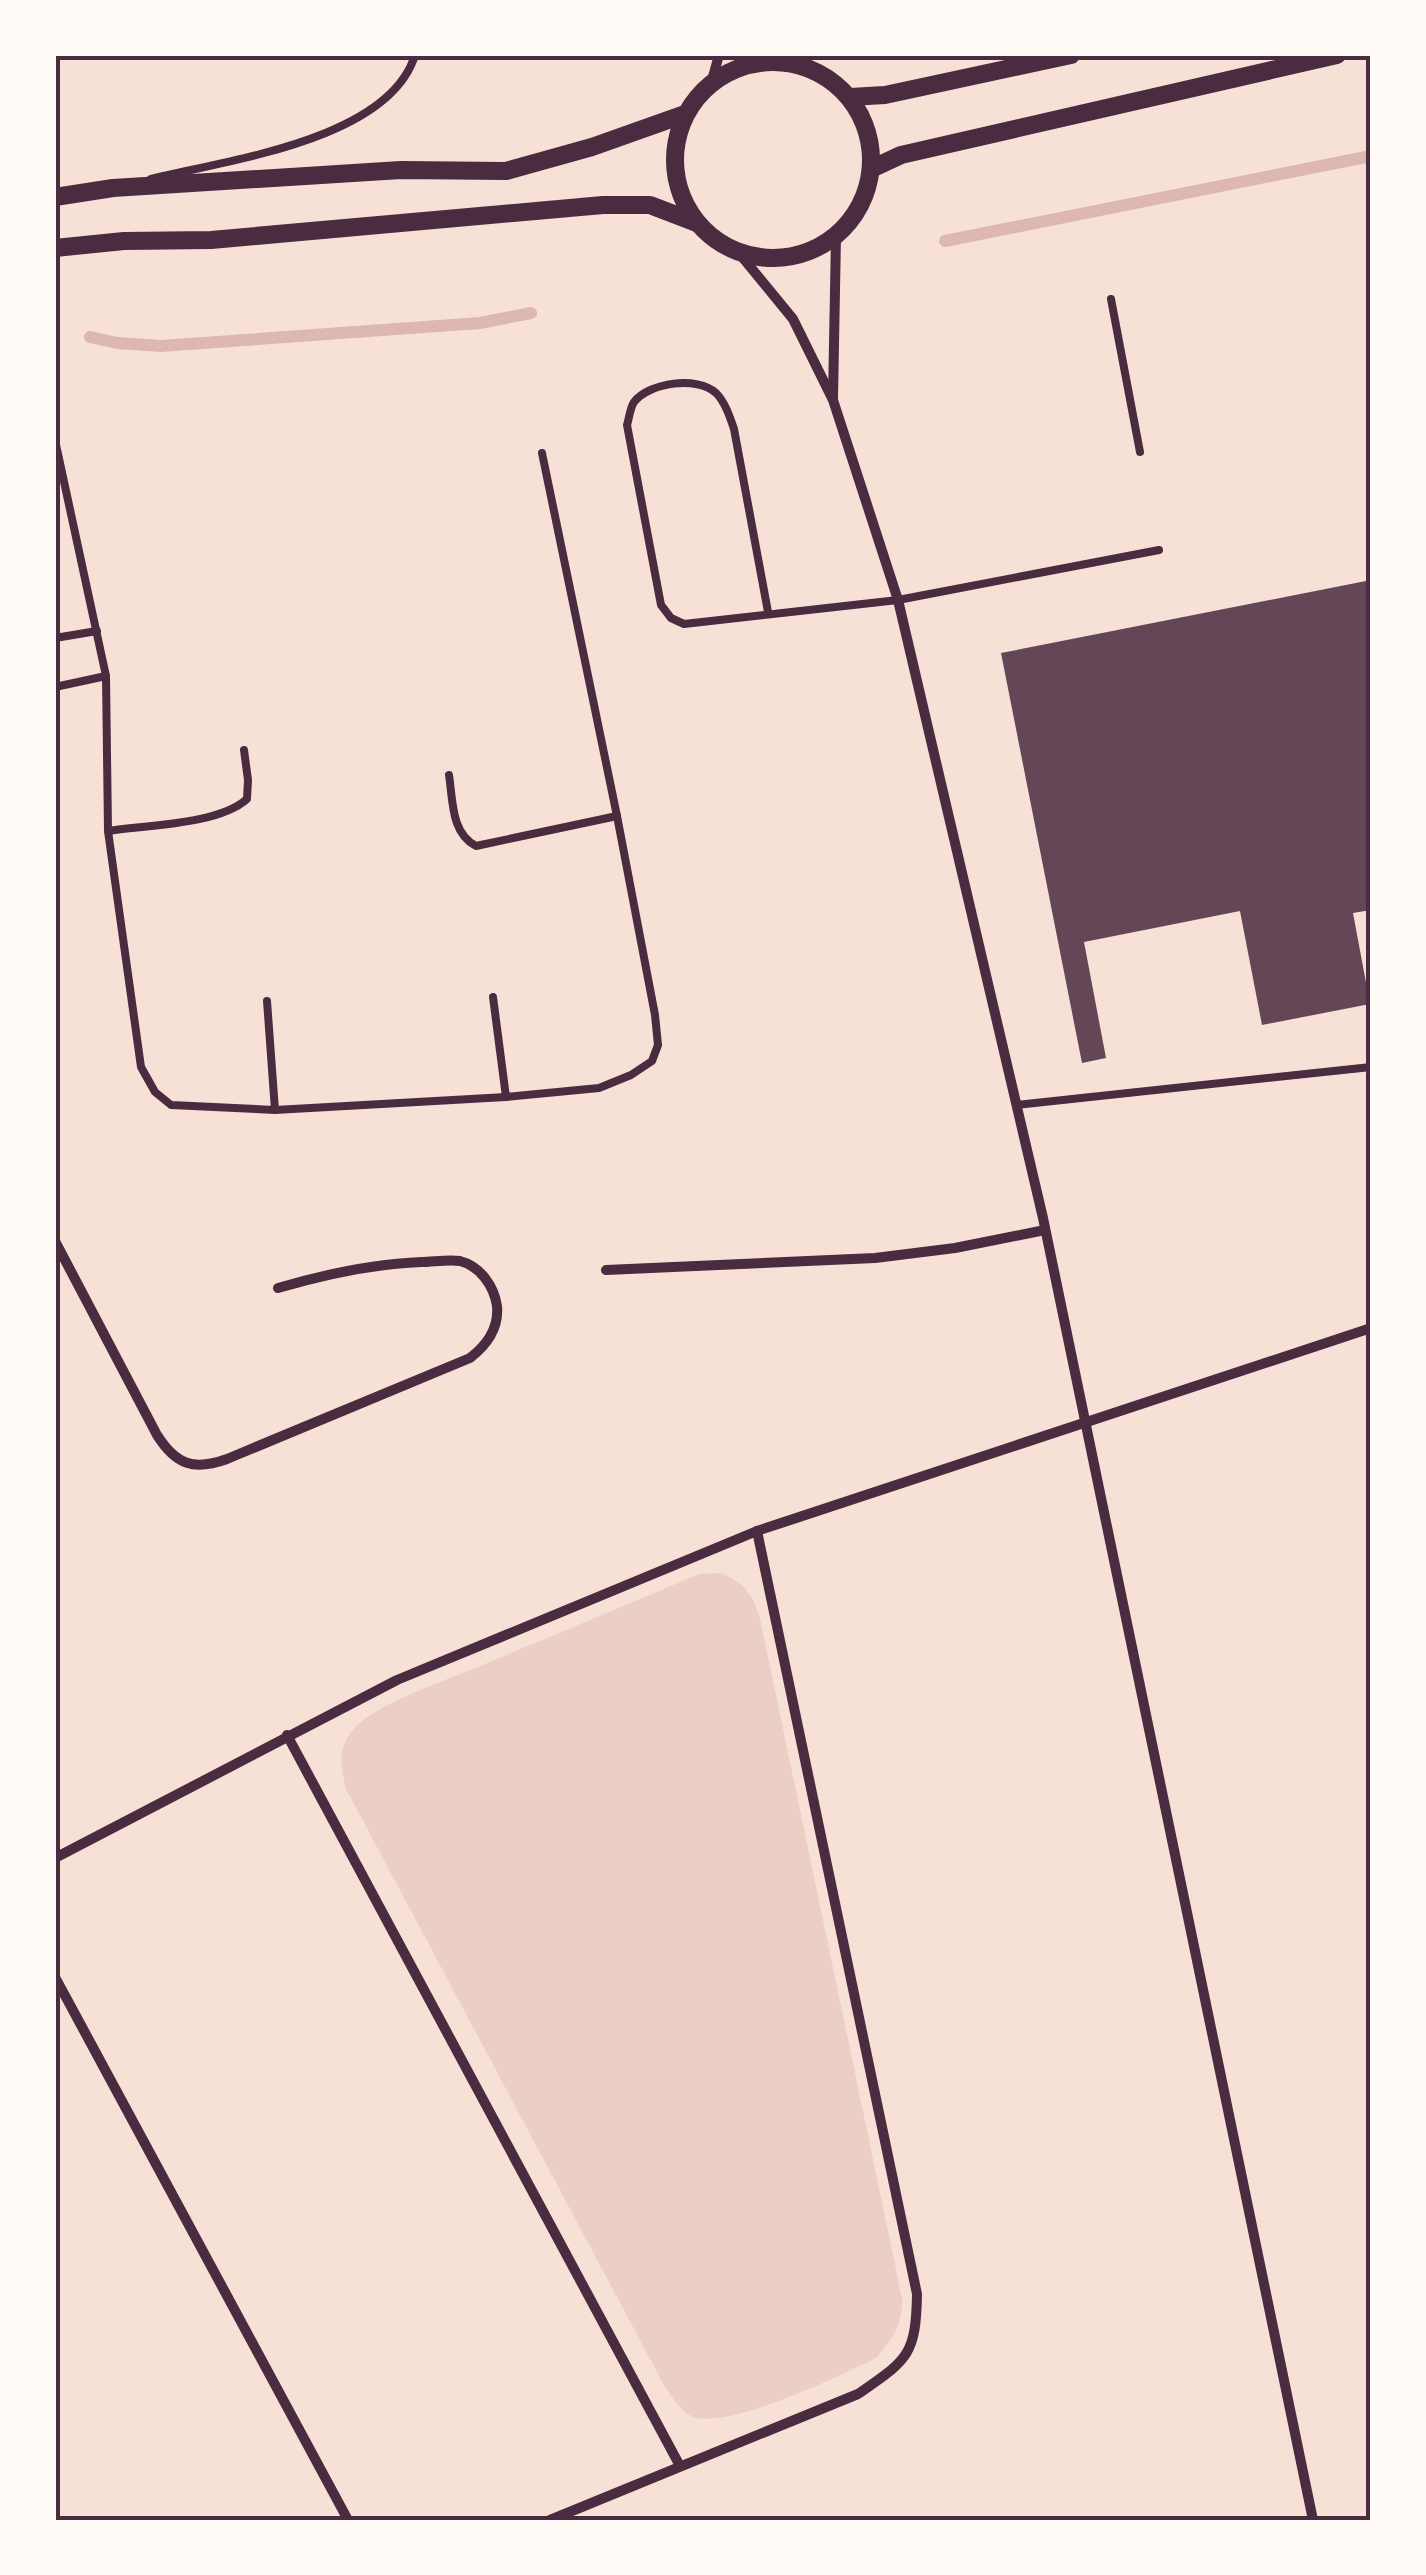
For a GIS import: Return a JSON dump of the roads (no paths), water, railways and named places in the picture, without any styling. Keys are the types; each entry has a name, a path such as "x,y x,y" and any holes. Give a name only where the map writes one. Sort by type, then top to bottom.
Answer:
{"street":[{"path":"710,84 719,55"},
{"path":"850,97 884,95 1070,55"},
{"path":"871,170 901,155 1338,55"},
{"path":"805,62 850,97 863,119 870,144 871,170 866,194 854,218 836,236 814,250 789,258 764,258 739,253 697,223 684,202 676,177 675,151 685,114 710,84 757,63 805,62"},
{"path":"55,197 113,188 400,170 506,171 592,147 685,114"},
{"path":"55,248 124,241 212,240 603,205 650,204 697,223"},
{"path":"833,400 836,236"},
{"path":"739,253 793,319 833,400 898,600 1046,1230 1313,2520"},
{"path":"606,1270 875,1258 955,1248 1046,1230"},
{"path":"55,1241 156,1435 176,1460 196,1467 228,1459 470,1358 484,1348 498,1312 495,1295 484,1276 458,1260 339,1270 278,1288"},
{"path":"55,1858 397,1680 758,1531 1371,1328"},
{"path":"550,2520 858,2394 902,2363 916,2333 917,2294 758,1531"},
{"path":"287,1735 680,2466"},
{"path":"55,1977 348,2520"}],"lane":[{"path":"113,188 295,144 348,126 387,100 415,55"},
{"path":"1111,299 1140,452"},
{"path":"768,612 734,428 726,408 717,394 703,385 678,384 648,392 634,403 626,425 661,605 671,618 684,624 898,600 1159,550"},
{"path":"55,440 106,676 108,831 141,1067 154,1092 171,1105 275,1110 598,1088 631,1075 652,1061 658,1045 654,1015 618,816 542,454"},
{"path":"55,638 97,631"},
{"path":"55,687 106,676"},
{"path":"108,831 237,808 247,799 244,750"},
{"path":"449,775 458,828 464,840 476,846 618,816"},
{"path":"492,998 506,1097"},
{"path":"267,1000 275,1110"},
{"path":"1016,1105 1371,1066"}],"waterway":[{"path":"945,241 1371,156"},
{"path":"90,337 161,346 480,323 531,313"}]}
